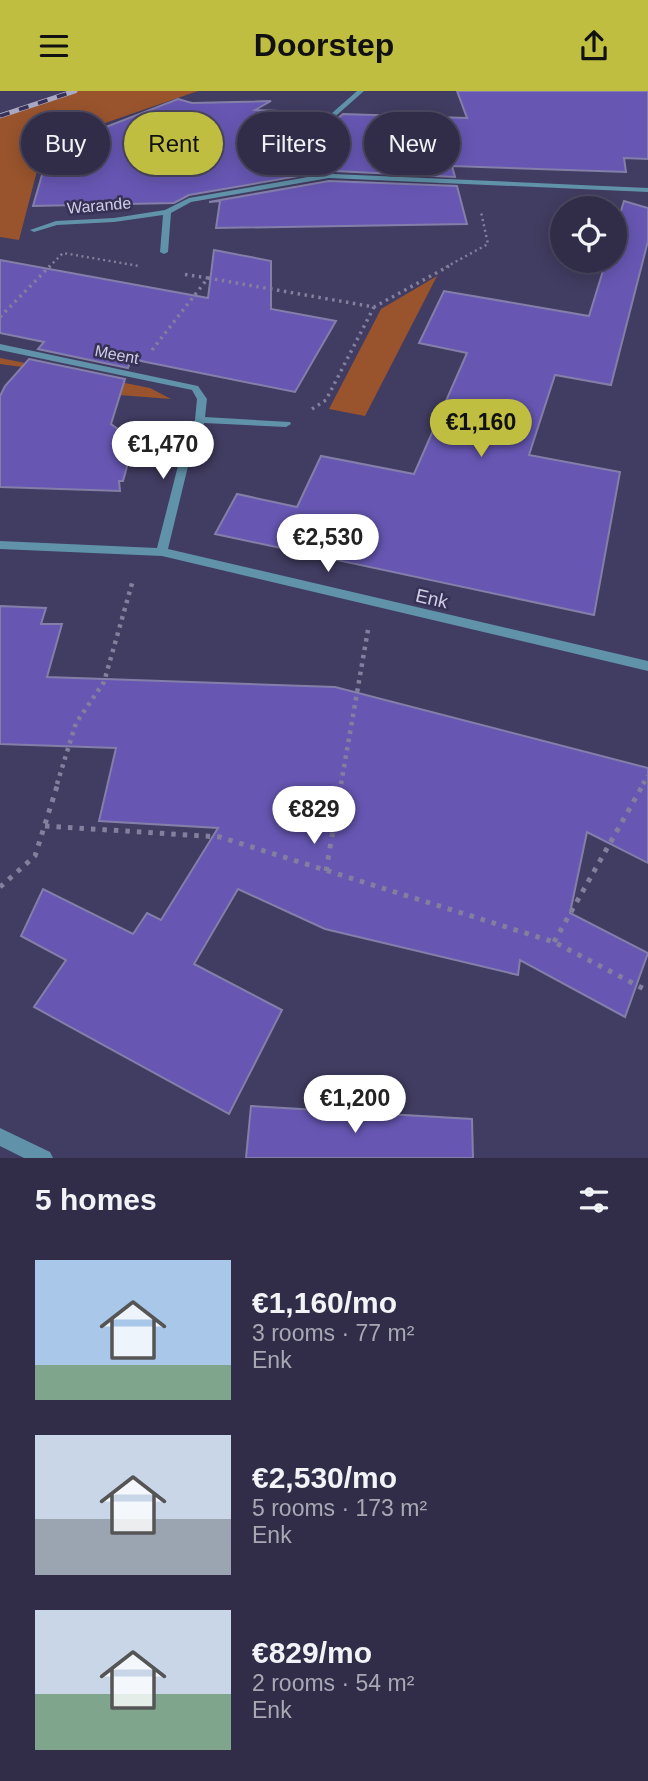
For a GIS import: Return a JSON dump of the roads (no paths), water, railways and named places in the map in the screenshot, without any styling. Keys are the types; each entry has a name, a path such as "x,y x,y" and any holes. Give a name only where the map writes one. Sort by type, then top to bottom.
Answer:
{"street":[{"path":"329,176 326,121 361,91"},
{"name":"Warande","path":"34,230 56,223 114,220 167,212 189,200 329,176 473,180 648,190"},
{"path":"164,252 167,212"},
{"name":"Meent","path":"0,347 195,388 202,400 200,419"},
{"path":"162,552 185,458 200,419 286,424"},
{"name":"Enk","path":"0,545 162,552 648,666"},
{"path":"0,1137 44,1158"}],"railway":[{"path":"0,116 75,91"}]}
